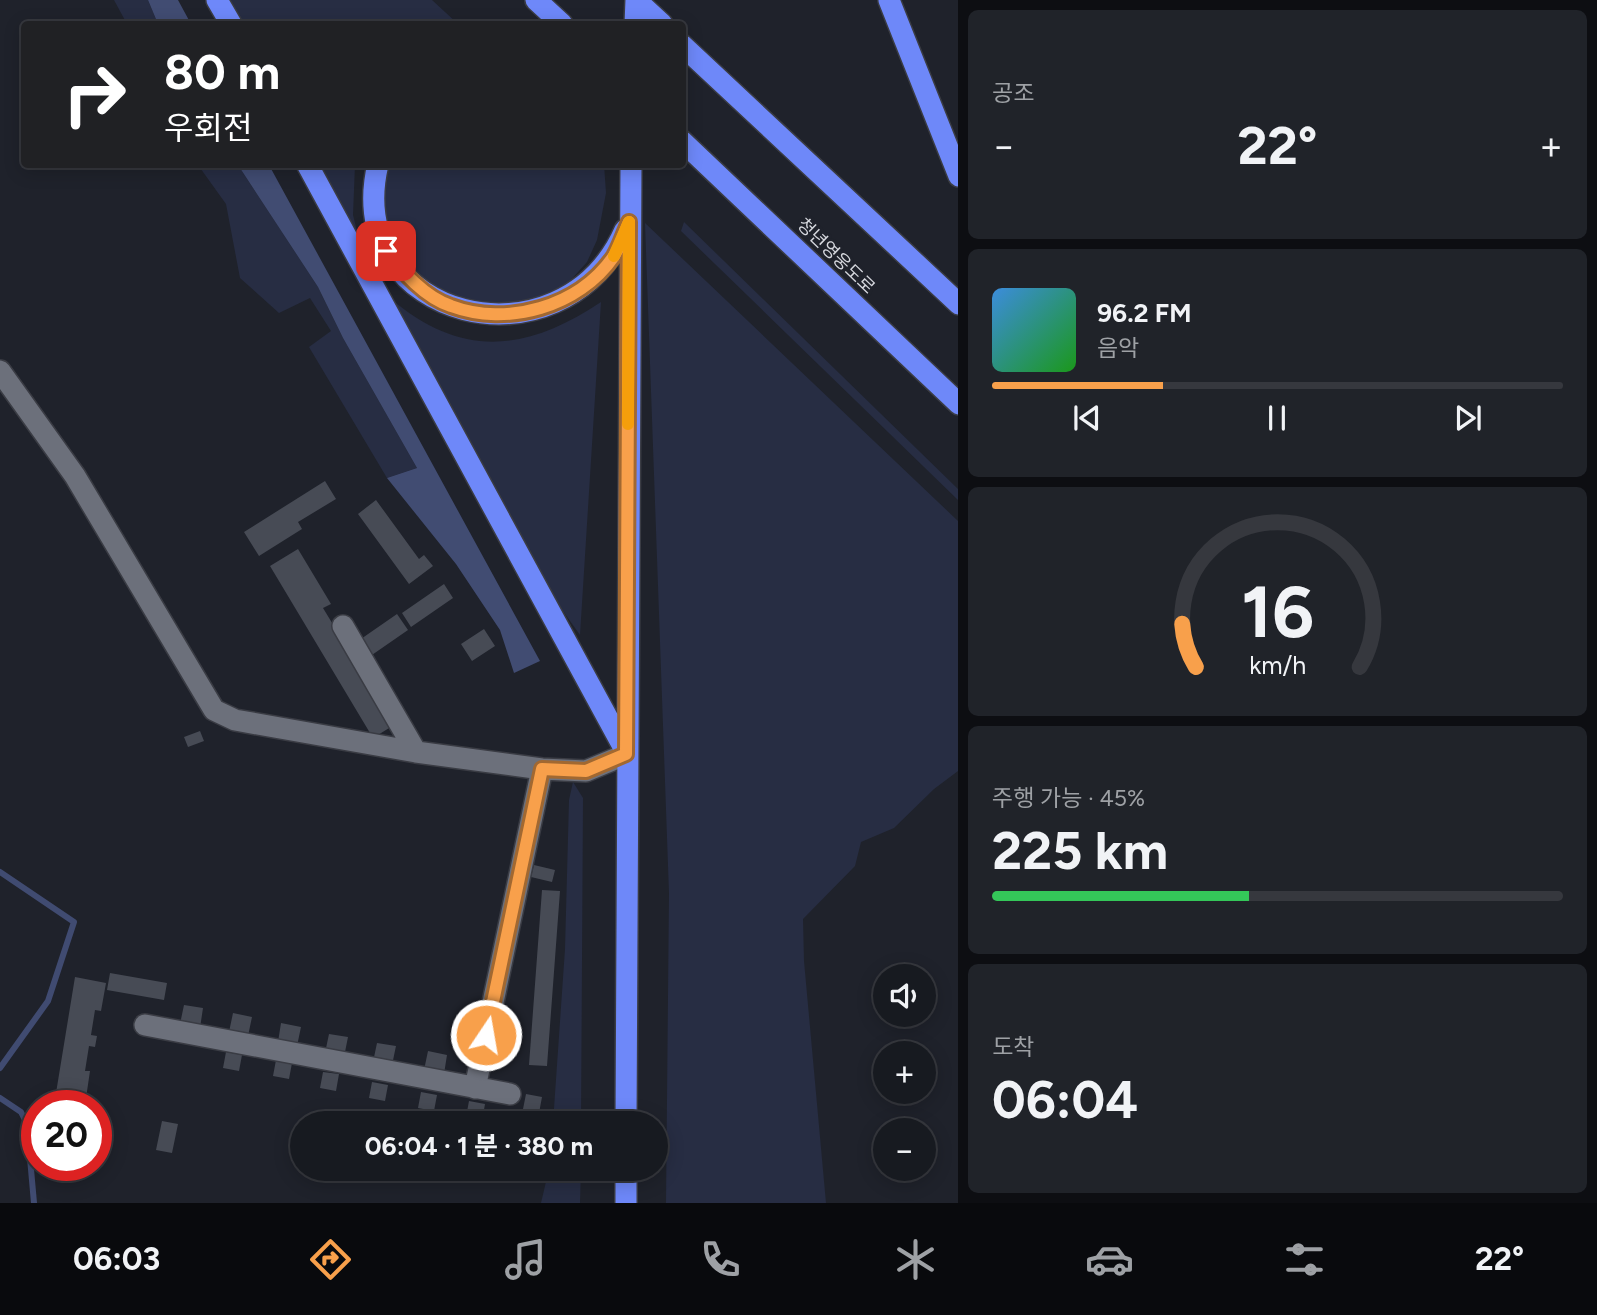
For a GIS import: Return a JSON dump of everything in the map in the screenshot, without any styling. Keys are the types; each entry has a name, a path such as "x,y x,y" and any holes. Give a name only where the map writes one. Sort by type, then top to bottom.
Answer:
{"highway":[{"path":"218,0 229,21"},
{"path":"536,0 559,21"},
{"path":"635,21 636,0"},
{"path":"636,0 659,21"},
{"path":"889,0 958,176"},
{"path":"686,48 958,304"},
{"name":"청년영웅도로","path":"686,144 958,404"},
{"path":"309,168 626,754"},
{"path":"377,168 373,186 375,223 386,251 405,275 426,291 449,306 478,314 518,314 558,301 591,281 614,256 629,222"},
{"path":"626,1111 631,168"},
{"path":"626,1181 626,1203"}],"street":[{"path":"0,371 75,476 214,709 235,720 416,752 542,769 586,771 626,754"},
{"path":"342,626 416,752"},
{"path":"475,1088 542,769"},
{"path":"145,1025 510,1094"}],"shaded area":[{"path":"114,0 148,0 157,21 125,21"},
{"path":"148,0 178,0 189,21 157,21"},
{"path":"228,0 432,0 455,21 239,21"},
{"path":"200,168 240,168 318,287 343,338 417,468 387,478 309,347 331,331 310,298 279,313 240,278 226,204"},
{"path":"240,168 271,168 540,661 514,673 500,630 456,564 387,478 417,468 343,338 318,287"},
{"path":"320,168 355,168 353,215 360,243"},
{"path":"384,168 604,168 606,193 597,240 587,262 570,281 526,307 445,301 389,244 380,177"},
{"path":"684,222 958,489 958,500 681,231"},
{"path":"645,223 958,521 958,771 934,789 894,828 861,842 855,866 803,919 804,961 826,1203 666,1203 669,893"},
{"path":"390,298 416,318 442,331 468,339 494,342 520,339 546,331 601,302 580,635 543,583"},
{"path":"573,782 583,798 581,1111 554,1111 565,949 569,800"},
{"path":"546,1181 581,1181 580,1203 541,1203"}],"building":[{"path":"325,481 336,499 298,522 302,529 259,556 244,532"},
{"path":"376,500 419,559 424,555 433,566 409,584 358,514"},
{"path":"298,549 331,604 323,608 394,725 373,738 270,566"},
{"path":"444,584 453,598 411,627 402,613"},
{"path":"397,614 408,630 369,657 358,641"},
{"path":"484,629 495,646 472,661 461,644"},
{"path":"200,731 204,741 188,747 184,737"},
{"path":"534,865 555,870 552,882 531,877"},
{"path":"542,890 560,891 547,1066 529,1065"},
{"path":"110,973 167,983 164,1000 107,990"},
{"path":"75,977 106,983 101,1011 95,1010 91,1035 97,1036 95,1047 89,1046 85,1071 90,1071 87,1090 56,1090"},
{"path":"184,1005 203,1008 200,1028 180,1024"},
{"path":"233,1013 252,1017 248,1036 229,1032"},
{"path":"281,1023 301,1027 297,1046 278,1042"},
{"path":"329,1034 348,1037 344,1057 325,1053"},
{"path":"377,1043 396,1046 392,1065 373,1062"},
{"path":"428,1051 447,1055 444,1074 424,1070"},
{"path":"226,1052 242,1055 239,1071 223,1068"},
{"path":"276,1060 292,1063 289,1079 273,1076"},
{"path":"323,1072 339,1074 336,1091 320,1088"},
{"path":"372,1082 388,1085 385,1101 369,1098"},
{"path":"421,1092 437,1095 434,1111 418,1108"},
{"path":"526,1094 542,1097 539,1111 523,1111"},
{"path":"469,1101 485,1104 484,1111 467,1111"},
{"path":"162,1121 178,1124 172,1153 156,1150"}],"waterway":[{"path":"0,872 74,922 48,1001 0,1068"},
{"path":"0,1098 21,1112 27,1124 34,1203"}],"slow traffic":[{"path":"614,256 629,222 628,424"}],"route":[{"path":"386,251 405,275 449,306 478,314 506,315 529,312 558,301 591,281 614,256 629,222 626,754 586,771 542,769 486,1035"}]}
